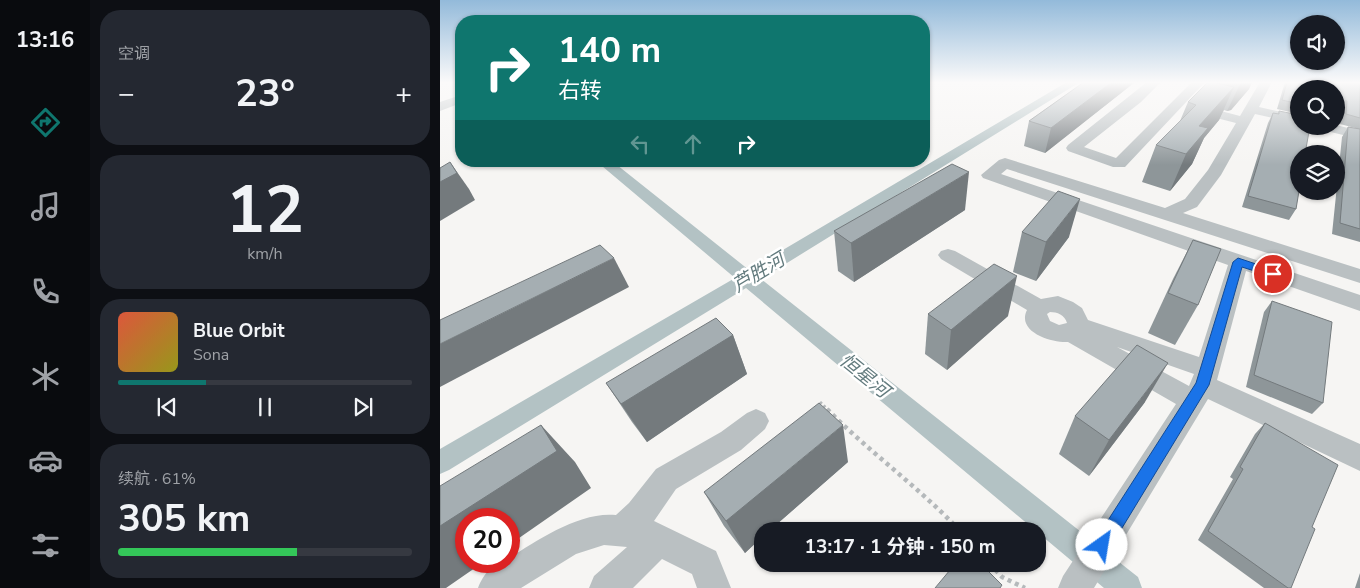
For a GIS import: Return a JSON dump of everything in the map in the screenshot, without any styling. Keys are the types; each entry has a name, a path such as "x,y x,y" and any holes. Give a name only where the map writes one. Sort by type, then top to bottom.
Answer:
{"street":[{"path":"1123,109 1073,148 1119,164 1174,109"},
{"path":"1213,109 1290,119"},
{"path":"1167,214 1191,203 1215,172 1251,109"},
{"path":"1345,131 1360,135"},
{"path":"1360,276 1005,162 989,175 1360,304"},
{"path":"1191,203 1206,214 1204,226"},
{"path":"948,255 1039,308 1050,304 1064,306 1076,315 1075,329"},
{"path":"1075,588 1201,385 1238,262"},
{"path":"1075,329 1201,385"},
{"path":"1075,329 1360,458"},
{"path":"621,531 640,514 666,479 731,441 756,421"},
{"path":"495,588 505,579 568,541 604,529 647,534 704,564 714,588"},
{"path":"606,588 624,574 658,540"}],"path":[{"path":"820,402 854,437 952,522"},
{"path":"997,572 1002,577 1025,588"}],"building":[{"path":"1045,109 1076,109 1051,128 1029,121"},
{"path":"1192,109 1214,109 1199,126 1208,128 1186,154 1156,145"},
{"path":"1346,109 1360,109 1360,118 1346,114"},
{"path":"1279,111 1290,113 1290,135 1308,135 1307,145 1290,145 1290,200 1298,200 1296,209 1248,196 1273,113 1279,114"},
{"path":"1348,127 1360,129 1360,229 1340,223 1342,200 1345,200 1345,163"},
{"path":"450,162 457,173 440,182 440,168"},
{"path":"952,164 969,172 851,243 834,231"},
{"path":"1058,191 1080,199 1046,242 1022,232"},
{"path":"1193,240 1221,249 1198,305 1168,293"},
{"path":"600,245 614,258 440,344 440,320"},
{"path":"994,264 1017,276 951,330 928,314"},
{"path":"1272,301 1332,322 1323,403 1254,375"},
{"path":"716,318 733,335 621,404 606,383"},
{"path":"1137,345 1168,363 1109,440 1075,416"},
{"path":"819,403 843,425 726,521 704,492"},
{"path":"1265,423 1338,465 1312,527 1315,529 1291,588 1288,588 1208,531 1243,469 1240,467"},
{"path":"541,425 557,451 468,508 455,508 455,516 440,526 440,486"},
{"path":"948,572 989,572 1002,585 1000,588 935,588"}],"waterway":[{"name":"芦胜河","path":"748,279 1030,109"},
{"name":"恒星河","path":"610,167 748,279"},
{"name":"芦胜河","path":"440,462 748,279"},
{"name":"恒星河","path":"748,279 1127,588"}],"route":[{"path":"1102,545 1203,385 1238,262 1273,274"}]}
